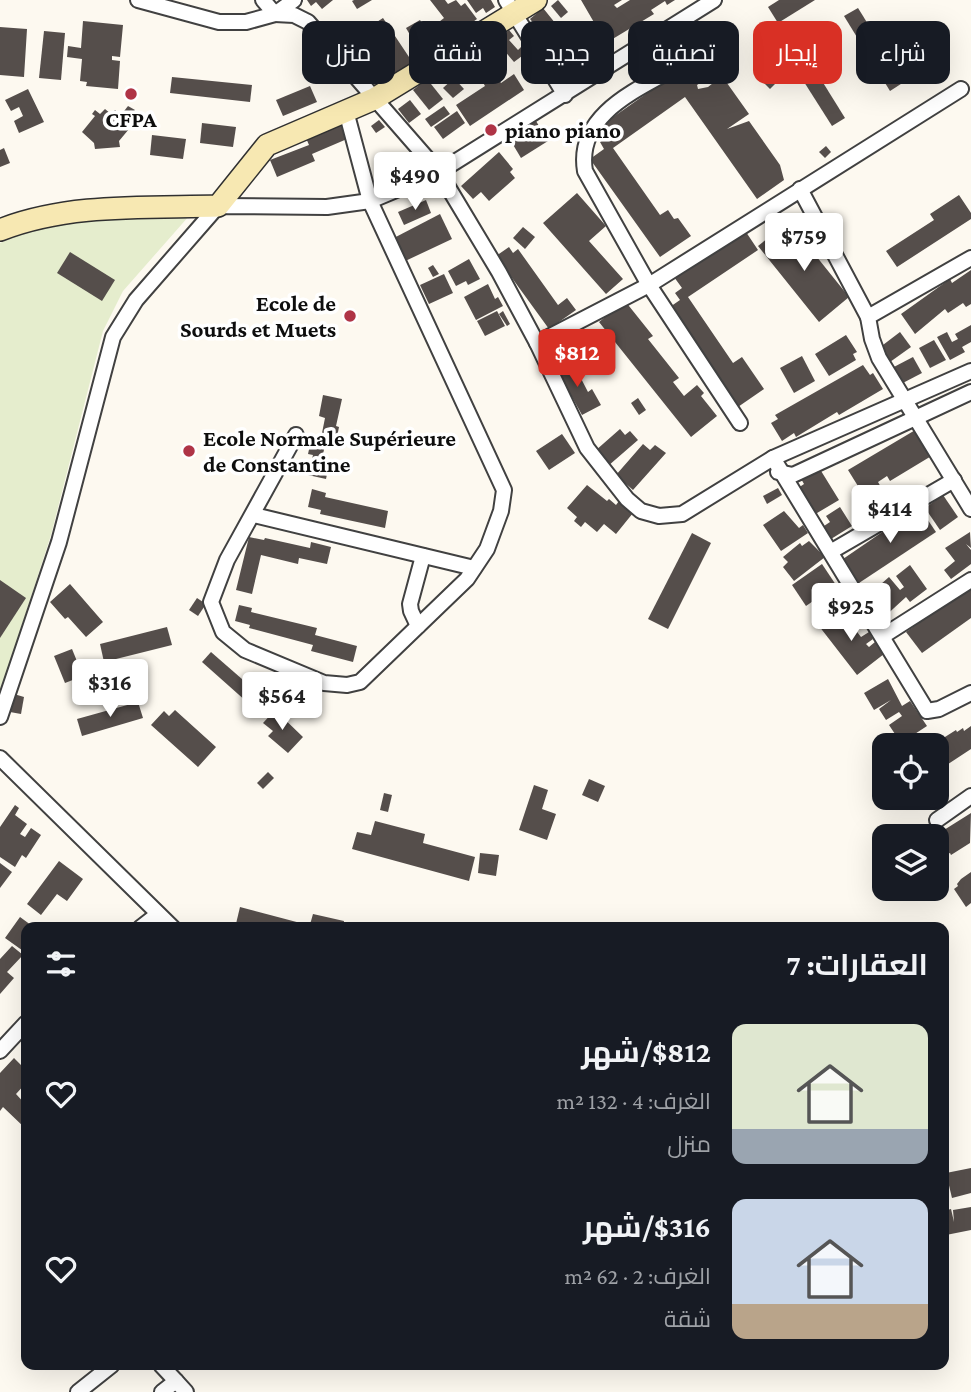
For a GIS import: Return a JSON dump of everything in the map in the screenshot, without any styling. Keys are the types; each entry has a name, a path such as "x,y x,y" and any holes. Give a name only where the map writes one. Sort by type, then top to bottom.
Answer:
{"main road":[{"path":"0,230 36,218 103,209 218,206 267,145 374,99 510,7 536,0"}],"street":[{"path":"138,0 219,22 246,22 275,14 294,15 308,22 439,172 472,224 537,343 587,448 627,499 641,511 659,516 682,514 767,462 971,371"},
{"path":"263,0 275,14"},
{"path":"275,14 294,0"},
{"path":"0,717 59,542 113,337 136,299 218,206 327,207 370,201 439,172 565,94 692,6 714,0"},
{"path":"510,7 565,94"},
{"path":"646,84 623,97 592,127 583,156 585,171 649,285 740,423"},
{"path":"537,343 649,285 961,89"},
{"path":"296,435 227,560 211,602 223,632 245,650 324,682 347,685 360,682 467,579 487,549 501,511 504,490 370,201 346,111"},
{"path":"800,189 868,317 879,358 971,509"},
{"path":"868,317 971,258"},
{"path":"767,462 783,473 793,475 971,392"},
{"path":"783,473 927,710 932,712 971,693"},
{"path":"832,551 954,480"},
{"path":"254,515 474,568"},
{"path":"418,626 410,604 423,556"},
{"path":"883,636 971,580"},
{"path":"0,758 167,922"},
{"path":"937,820 971,796"},
{"path":"148,922 159,914"},
{"path":"0,1051 21,1028"},
{"path":"78,1392 106,1370"},
{"path":"162,1392 181,1386 166,1370"}],"green space":[{"path":"189,216 123,291 103,331 51,535 0,693 0,243 31,230 91,220"}],"building":[{"path":"307,0 333,0 322,9 316,2 311,6"},
{"path":"372,0 357,9 352,1"},
{"path":"430,0 445,0 448,4 456,0 461,6 465,3 477,19 440,21 444,18"},
{"path":"467,0 491,0 495,7 486,13 483,8 476,13"},
{"path":"558,0 568,12 561,18 551,6"},
{"path":"581,0 622,0 614,5 617,8 630,0 675,0 667,5 665,1 651,10 654,14 642,21 628,21 628,30 614,38 614,21 593,21"},
{"path":"779,0 815,0 781,21 777,21 768,7"},
{"path":"543,8 554,21 532,21 530,19"},
{"path":"858,8 866,21 856,21 856,36 844,16"},
{"path":"83,21 123,25 120,57 112,56 112,60 120,61 118,89 86,86 87,82 80,81 82,59 67,57 68,46 81,48"},
{"path":"0,27 27,29 24,77 0,75"},
{"path":"509,30 514,36 509,40 518,50 521,47 521,57 514,62 507,54"},
{"path":"44,31 65,33 61,80 39,78"},
{"path":"395,36 409,57 409,65 395,74"},
{"path":"514,74 524,90 470,126 456,105 485,86 484,84 507,84 507,79"},
{"path":"172,77 252,85 250,102 170,93"},
{"path":"421,84 431,84 443,99 429,110 413,90"},
{"path":"447,84 459,84 464,89 453,98 443,88"},
{"path":"660,84 698,84 698,89 712,84 728,84 749,114 727,129 749,121 780,165 784,180 757,199 685,97 613,148 660,215 668,210 674,219 678,218 691,236 660,257 590,159 604,149 600,142 606,138 599,127"},
{"path":"805,84 824,84 845,118 832,126"},
{"path":"886,84 901,84 890,91"},
{"path":"310,86 317,102 283,116 276,100"},
{"path":"28,89 44,122 19,133 14,121 23,116 19,107 11,111 5,100"},
{"path":"410,100 421,114 409,123 398,109"},
{"path":"128,106 135,110 127,120 121,115"},
{"path":"444,106 450,114 431,127 425,119"},
{"path":"105,109 111,114 115,110 120,114 116,118 129,129 119,141 120,147 95,149 94,143 82,132 95,116 92,114 95,110 100,114"},
{"path":"457,111 465,123 443,139 434,127"},
{"path":"533,116 548,141 521,158 506,133"},
{"path":"379,120 385,127 376,133 371,126"},
{"path":"202,123 236,127 233,147 200,143"},
{"path":"341,124 347,139 312,154 315,161 277,177 270,160 309,145 306,138"},
{"path":"152,135 186,139 183,159 150,155"},
{"path":"826,146 831,152 825,158 819,152"},
{"path":"4,148 10,163 0,167 0,150"},
{"path":"499,152 513,169 510,172 515,178 489,201 481,192 473,199 461,186"},
{"path":"577,193 606,226 589,241 623,279 606,294 543,223"},
{"path":"959,195 971,213 971,219 897,267 886,251 934,220 930,214"},
{"path":"426,200 431,213 404,225 398,212"},
{"path":"440,214 452,239 401,263 390,240"},
{"path":"792,226 849,297 819,322 758,246 778,230 782,234"},
{"path":"523,227 535,237 525,249 513,238"},
{"path":"744,229 758,250 688,297 733,363 742,357 764,389 735,409 667,309 680,300 675,293 682,288 674,277"},
{"path":"509,247 513,253 518,249 558,305 567,298 576,310 549,329 496,256"},
{"path":"70,252 115,280 102,301 57,273"},
{"path":"469,259 480,279 468,285 466,281 456,286 448,271"},
{"path":"433,265 439,274 433,277 428,268"},
{"path":"971,270 971,304 966,307 963,303 948,313 945,309 915,334 901,314 950,279 952,283"},
{"path":"444,274 453,293 429,304 420,285"},
{"path":"488,284 495,299 498,297 503,306 476,320 464,297"},
{"path":"625,301 653,336 648,339 679,378 673,382 684,396 697,385 704,393 701,396 717,416 691,437 599,322"},
{"path":"497,311 505,326 485,336 477,321"},
{"path":"503,311 510,324 507,326 499,314"},
{"path":"971,325 971,342 962,347 965,352 950,360 937,337 947,332 952,342 958,339 955,334"},
{"path":"900,332 911,347 890,362 879,348"},
{"path":"846,335 857,352 853,354 856,360 829,376 815,354"},
{"path":"934,340 946,360 930,368 919,348"},
{"path":"802,356 815,381 794,393 780,368"},
{"path":"913,357 922,373 899,385 890,369"},
{"path":"572,361 588,392 592,389 601,405 582,415 572,397 566,400 559,387 565,384 557,369"},
{"path":"863,365 870,375 873,373 883,389 839,415 837,412 796,437 794,433 782,441 771,423 778,419 775,415"},
{"path":"323,395 342,399 336,426 339,427 336,442 326,440 321,464 329,465 326,479 308,475 313,455 308,454 312,436 321,438 325,418 319,416"},
{"path":"638,398 646,410 639,415 631,403"},
{"path":"620,429 625,435 630,431 638,440 608,466 595,451"},
{"path":"917,429 933,455 890,481 887,476 878,482 882,489 866,499 848,470"},
{"path":"562,434 575,453 549,470 536,451"},
{"path":"643,444 650,450 655,445 666,453 633,490 616,475"},
{"path":"818,466 839,500 812,516 795,490 804,484 800,477"},
{"path":"587,485 607,501 609,499 616,505 619,501 633,513 616,534 604,524 597,532 585,522 581,527 574,521 577,517 567,508"},
{"path":"778,488 782,495 767,504 763,496"},
{"path":"312,489 326,493 325,497 388,511 385,528 320,514 321,510 308,507"},
{"path":"943,495 958,517 940,530 925,508"},
{"path":"840,507 852,526 831,539 824,526 830,522 826,516"},
{"path":"919,507 936,532 859,583 843,559"},
{"path":"784,511 799,528 803,525 808,533 781,551 763,525"},
{"path":"970,532 971,548 966,544 971,550 971,564 951,579 944,570 955,561 945,548"},
{"path":"692,533 711,543 668,629 648,619"},
{"path":"249,537 310,548 311,542 331,547 327,564 299,558 298,564 261,555 252,594 236,590"},
{"path":"809,541 825,557 794,581 783,567 788,562 783,557 800,543 802,546"},
{"path":"822,564 836,585 806,606 792,585"},
{"path":"910,565 927,589 910,602 906,597 882,619 864,599 889,577 900,590 904,587 896,576"},
{"path":"0,580 26,598 0,638"},
{"path":"70,584 103,622 86,637 50,602"},
{"path":"971,585 971,618 922,653 906,632"},
{"path":"197,598 206,604 198,616 189,610"},
{"path":"239,605 252,608 251,612 317,628 315,635 357,646 353,662 311,651 313,645 249,628 250,625 235,621"},
{"path":"841,611 861,637 869,632 873,639 866,644 869,647 875,642 884,654 857,675 819,626"},
{"path":"167,627 172,645 104,662 100,644"},
{"path":"72,649 83,676 65,683 54,656"},
{"path":"211,652 274,707 265,718 202,662"},
{"path":"888,679 902,706 910,701 927,726 916,733 894,733 889,725 902,716 899,712 886,720 879,709 891,700 874,710 864,693"},
{"path":"14,694 24,697 21,714 10,712"},
{"path":"138,702 143,718 82,736 77,719"},
{"path":"175,710 216,747 198,767 151,725 164,711 169,716"},
{"path":"275,710 303,737 288,753 268,736 273,731 263,723"},
{"path":"971,726 971,749 949,763 949,734 963,728 964,731"},
{"path":"268,772 274,778 263,789 257,783"},
{"path":"589,779 605,786 598,802 582,795"},
{"path":"534,785 548,790 542,809 556,814 547,840 519,830"},
{"path":"384,793 392,795 388,812 380,810"},
{"path":"15,805 19,808 15,815 27,824 20,834 25,837 31,828 41,835 26,858 22,855 15,867 0,857 0,827"},
{"path":"971,813 970,843 951,855 949,853 949,827"},
{"path":"375,821 425,834 423,843 475,857 469,881 352,849 357,832 371,835"},
{"path":"480,853 499,855 496,876 478,873"},
{"path":"59,861 83,879 67,901 57,894 41,915 27,904"},
{"path":"0,863 12,872 0,888"},
{"path":"971,872 971,903 966,907 954,889 961,879"},
{"path":"240,907 297,922 236,922"},
{"path":"313,914 344,921 344,922 311,922"},
{"path":"20,917 27,922 21,922 21,949 5,938"},
{"path":"12,946 21,953 21,957 7,972 14,978 0,994 0,959"},
{"path":"14,1058 21,1065 21,1088 16,1094 21,1100 21,1124 3,1107 0,1111 0,1073"},
{"path":"971,1168 971,1193 952,1198 949,1172"},
{"path":"971,1207 971,1230 949,1234 949,1210 954,1222 953,1210"}],"place":[{"name":"CFPA","path":"131,94"},
{"name":"piano piano","path":"491,130"},
{"name":"Ecole de Sourds et Muets","path":"350,316"},
{"name":"Ecole Normale Supérieure de Constantine","path":"189,451"}]}
